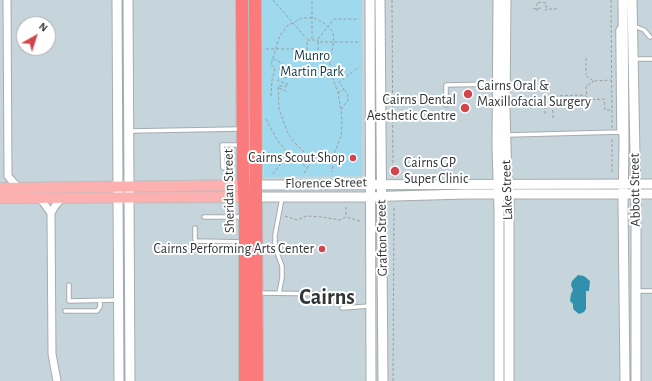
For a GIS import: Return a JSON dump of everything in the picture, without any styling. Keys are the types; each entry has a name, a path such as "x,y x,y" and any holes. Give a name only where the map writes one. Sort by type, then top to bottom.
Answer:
{"highway":[{"name":"Sheridan Street","path":"242,0 243,145 250,191 245,217 245,242 257,292 251,363 245,381"},
{"name":"Sheridan Street","path":"255,0 250,191 251,363 257,381"}],"main road":[{"name":"Florence Street","path":"0,187 129,187 250,191"},
{"name":"Florence Street","path":"0,198 129,198 250,191"}],"street":[{"path":"0,187 8,176 7,0"},
{"path":"128,0 130,381"},
{"name":"Grafton Street","path":"370,0 372,376"},
{"name":"Grafton Street","path":"380,0 383,381"},
{"name":"Lake Street","path":"498,0 498,84 501,188"},
{"name":"Lake Street","path":"499,376 498,237 506,135 506,0"},
{"name":"Abbott Street","path":"623,0 633,58 636,377"},
{"name":"Abbott Street","path":"625,377 623,184 628,24 632,0"},
{"path":"117,1 119,381"},
{"path":"370,18 380,16"},
{"path":"371,160 377,162 382,160"},
{"path":"8,176 18,188"},
{"name":"Florence Street","path":"250,191 282,197 382,196 501,188 652,184"},
{"name":"Florence Street","path":"250,191 382,185 501,188 508,194 652,194"},
{"name":"Lake Street","path":"508,194 509,377"},
{"path":"40,198 51,213"},
{"path":"57,381 52,354 51,213 62,198"},
{"path":"498,237 500,235 504,235 508,238"},
{"path":"624,238 629,235 635,238"},
{"path":"371,240 380,236 382,241"},
{"path":"372,376 381,374 383,371"},
{"path":"499,376 502,374 509,377"},
{"path":"625,377 636,377"}],"lane":[{"path":"624,143 620,132 618,30 628,24 644,30 650,37"},
{"path":"633,58 652,58"},
{"path":"446,105 446,85 498,84"},
{"path":"129,130 243,129"},
{"path":"506,135 620,132"},
{"path":"223,168 222,145 243,145"},
{"path":"279,293 282,278 282,266 275,247 275,235 282,197"},
{"path":"204,217 245,217"},
{"path":"195,228 196,241 245,242"},
{"path":"69,285 69,300 118,300"},
{"path":"636,291 652,291"},
{"path":"257,292 332,294"},
{"path":"65,311 97,311 100,308 100,300"},
{"path":"342,308 371,306"}],"path":[{"path":"273,0 307,40 307,53 318,53 317,40"},
{"path":"312,0 312,40"},
{"path":"392,0 393,177"},
{"path":"611,0 612,172"},
{"path":"537,11 537,2 546,3 546,10 558,9"},
{"path":"533,9 541,8"},
{"path":"271,96 272,80 275,68 271,65 282,34 288,25 302,18 319,19 333,32 334,42 330,59 330,70 338,93 342,122 341,137 329,162"},
{"path":"317,40 334,19 359,19"},
{"path":"307,40 317,40"},
{"path":"318,42 359,42"},
{"path":"266,49 307,49"},
{"path":"586,58 586,76 594,81"},
{"path":"273,59 282,63 279,70 295,76 295,78 279,77 278,81 288,84 288,86 278,86 278,88"},
{"path":"341,110 348,100 348,95 339,82 359,67"},
{"path":"588,109 586,86 594,81 612,80"},
{"path":"278,88 286,91"},
{"path":"278,88 279,109 287,131 300,149 312,160"},
{"path":"338,93 344,89"},
{"path":"553,118 552,96 586,95"},
{"path":"587,100 604,99 605,110 612,110"},
{"path":"545,114 545,108 553,107"},
{"path":"266,119 278,141 288,153 307,168"},
{"path":"272,174 288,153"},
{"path":"304,173 314,156 320,160 333,164 332,172"},
{"path":"393,381 394,206"},
{"path":"346,207 346,217"},
{"path":"286,216 297,220 307,216 340,220 346,217 360,221"}],"shaded area":[{"path":"0,0 652,0 652,381 0,381"},
{"path":"578,275 584,276 590,281 589,291 586,291 586,309 584,312 579,314 574,310 573,304 570,301 573,290 571,285 572,281"}],"green space":[{"name":"Munro Martin Park","path":"262,0 362,0 362,176 264,177"}],"place":[{"name":"Cairns Oral & Maxillofacial Surgery","path":"468,94"},
{"name":"Cairns Dental Aesthetic Centre","path":"465,108"},
{"name":"Cairns Scout Shop","path":"353,158"},
{"name":"Cairns GP Super Clinic","path":"395,171"},
{"name":"Cairns Performing Arts Center","path":"322,249"}],"district":[{"name":"Cairns","path":"327,297"}]}
